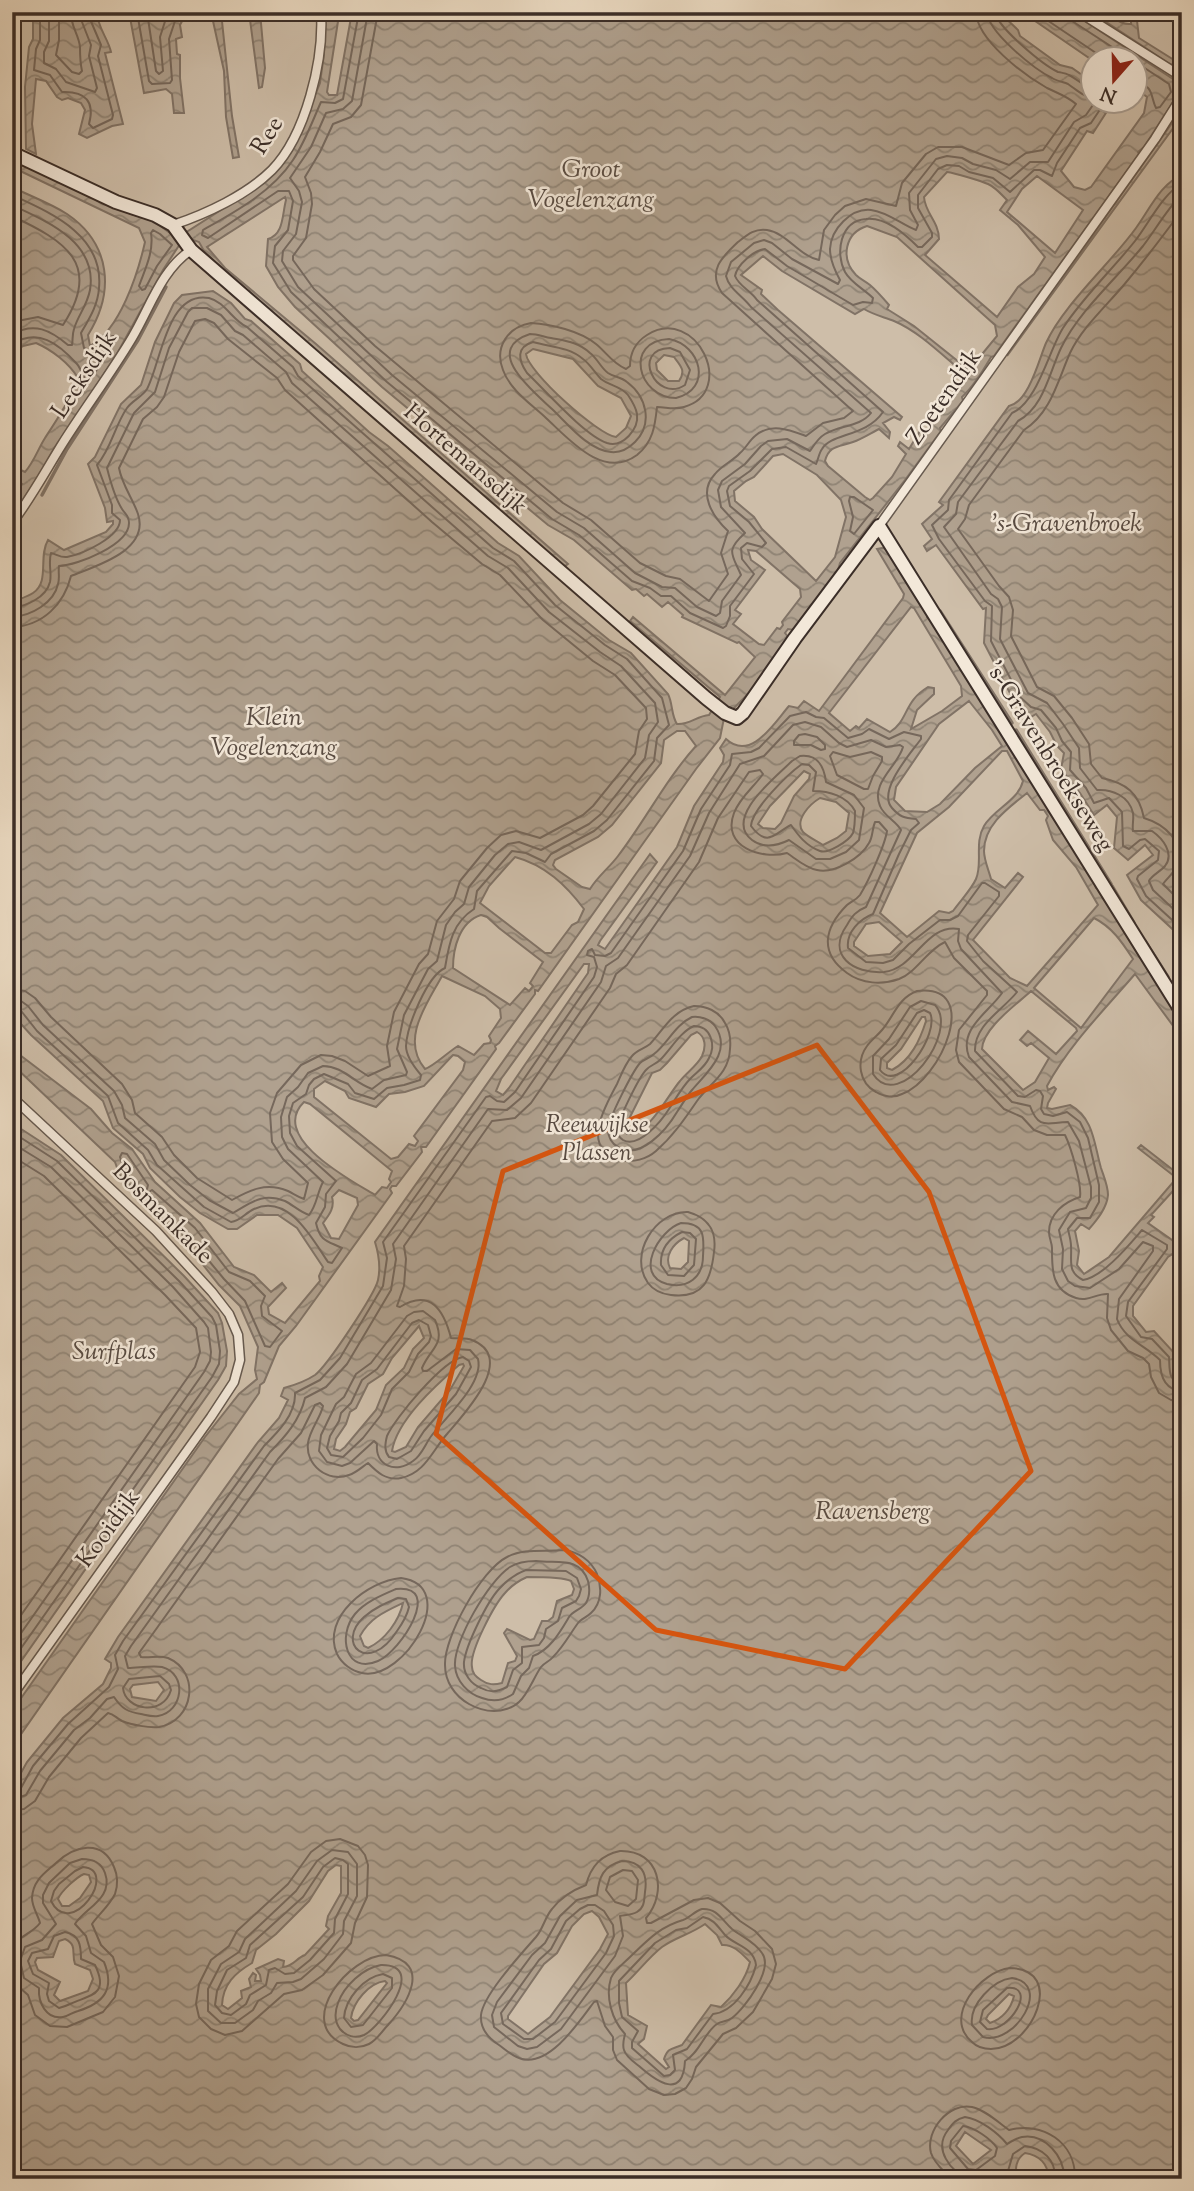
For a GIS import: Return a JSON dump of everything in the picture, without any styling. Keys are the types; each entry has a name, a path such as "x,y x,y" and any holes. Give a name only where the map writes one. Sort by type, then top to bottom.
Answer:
{"street":[{"name":"Ree","path":"182,237 203,213 262,178 279,161 297,131 313,85 320,54 321,12"},
{"path":"1079,12 1182,78"},
{"name":"Zoetendijk","path":"727,713 879,526 1180,99"},
{"name":"Hortemansdijk","path":"12,153 116,202 155,215 727,713"},
{"name":"Lecksdijk","path":"12,523 34,494 61,446 122,354 177,259 182,237"},
{"name":"'s-Gravenbroekseweg","path":"879,526 1007,727 1182,1012"},
{"name":"Bosmankade","path":"12,1097 156,1231 222,1303 238,1335 240,1360 234,1382"},
{"name":"Kooidijk","path":"12,1696 234,1382"}],"highlighted area":[{"path":"817,1045 929,1192 1031,1471 845,1669 656,1630 436,1434 503,1171"}],"green space":[{"name":"Reeuwijkse Plassen","path":"12,12 1182,12 1182,2179 12,2179"}],"water":[{"path":"33,12 97,12 111,52 105,53 123,124 112,126 87,138 79,134 85,110 81,103 68,98 62,100 46,81 36,79 32,124 36,154 26,149 25,87 29,47 33,39"},
{"path":"129,12 187,12 180,25 182,37 176,39 177,54 180,55 184,113 174,113 172,94 166,89 144,93"},
{"path":"211,12 221,12 239,157 233,158 226,117 224,71"},
{"path":"249,12 260,12 265,68 262,87 259,88"},
{"path":"325,12 338,12 339,15 327,92 329,95 337,95 352,12 999,12 1018,30 1020,36 1060,65 1078,72 1078,116 1104,116 1093,133 1087,131 1061,171 1074,187 1085,190 1091,187 1142,116 1148,116 1148,63 1176,81 1178,93 1182,95 1182,103 1175,99 1139,154 962,397 963,401 840,563 838,570 794,630 788,629 785,633 789,638 752,690 724,718 720,738 538,991 535,990 535,994 495,1046 496,1049 426,1147 421,1147 422,1152 396,1186 392,1186 392,1193 279,1346 264,1382 260,1385 259,1393 12,1747 12,1711 205,1437 239,1394 257,1379 255,1370 258,1347 240,1306 219,1285 185,1242 120,1176 115,1162 12,1064 12,1049 91,1109 112,1133 132,1149 155,1182 200,1223 234,1267 254,1275 271,1292 282,1283 286,1288 268,1307 269,1314 285,1323 320,1281 323,1267 297,1228 278,1215 257,1215 237,1229 228,1229 200,1213 180,1197 150,1168 143,1154 113,1128 103,1101 12,1014 12,602 38,588 43,576 48,540 64,550 106,532 113,524 113,521 107,522 105,508 88,464 95,457 121,404 141,385 155,342 174,303 182,295 213,291 231,303 245,319 251,321 300,364 302,371 369,432 498,543 519,556 560,600 609,640 631,653 668,694 677,724 709,715 720,697 630,621 633,617 725,695 755,657 739,642 682,617 668,602 662,607 647,594 644,596 636,589 632,590 574,540 548,525 382,387 295,307 278,287 266,266 268,239 280,228 285,197 207,247 225,268 568,564 564,567 219,266 199,242 188,238 180,244 163,270 118,352 12,517 12,502 22,484 12,475 12,466 25,472 28,468 78,378 60,358 36,343 12,352 12,187 67,214 82,226 100,254 105,286 97,319 88,335 90,346 101,338 119,314 138,269 145,242 139,228 12,167 12,157 131,214 152,220 177,238 246,194 297,139 320,83","holes":["947,172 988,184 1007,200 1000,210 1018,225 1045,257 1034,274 1018,287 997,317 925,255 939,239 924,197","1037,176 1083,210 1055,253 1007,212 1022,189","867,226 897,237 995,325 997,336 969,370 914,326 887,309 889,305 882,297 856,275 847,254 847,247 854,234","763,256 782,271 855,314 864,309 904,326 965,374 926,435 920,431 909,449 900,442 898,446 906,454 892,477 870,500 825,461 835,447 856,441 879,429 889,438 890,432 883,423 894,417 900,420 902,417 778,310 761,294 762,290 741,275","533,349 573,359 598,386 621,398 631,416 626,428 616,437 607,434 580,415 538,374 526,354","664,355 674,357 682,371 679,381 668,381 657,370 656,363","783,454 817,475 841,500 846,517 835,557 816,581 735,501 734,491 754,477 773,456","748,550 756,551 800,589 801,597 782,622 780,629 777,628 764,645 733,624 741,614 735,610 765,570 751,560","677,731 685,731 696,746 618,856 590,889 582,887 556,869 553,865 555,860 598,837 612,825 661,763 664,740","515,857 536,865 554,877 584,909 578,922 572,925 551,953 545,953 480,903 489,886","481,915 487,917 543,962 530,983 533,986 529,991 525,988 510,1005 453,968 456,945 467,924","442,976 485,996 500,1009 501,1018 489,1036 490,1043 484,1044 474,1055 458,1046 425,1069 418,1058 415,1034 423,1010","453,1055 465,1062 463,1070 414,1136 418,1141 415,1146 409,1144 398,1157 391,1159 314,1097 314,1089 325,1081 345,1091 349,1098 376,1107 389,1094 424,1086","304,1102 310,1104 392,1171 389,1179 391,1182 387,1188 382,1187 375,1195 317,1156 297,1129 296,1115","339,1190 357,1198 358,1205 339,1239 331,1238 323,1223 331,1211 332,1197"]},
{"path":"1022,12 1071,12 1123,46 1078,46 1078,50"},
{"path":"1091,12 1103,12 1120,22 1131,24 1131,12 1136,12 1139,38 1182,65 1182,72 1148,50 1148,46 1143,46"},
{"path":"1182,104 1182,116 1007,356 1172,123"},
{"name":"'s-Gravenbroek","path":"1182,176 1182,938 1141,900 1127,875 1153,855 1145,845 1128,860 1114,848 1117,817 1107,805 1094,815 1061,769 1064,753 1050,732 1036,714 1031,717 1014,701 984,643 986,608 983,609 936,545 927,551 924,546 932,539 922,524 943,505 939,502 1009,406 1016,403 1028,389 1046,343 1075,299 1126,241 1162,190"},
{"name":"Ravensberg","path":"877,549 888,549 929,613 927,617 933,620 1095,879 1096,888 1100,889 1182,1017 1182,1038 1135,974 1088,1028 1056,1071 1047,1086 1048,1090 1054,1087 1056,1089 1047,1108 1070,1105 1084,1117 1092,1132 1107,1185 1107,1200 1098,1218 1089,1229 1081,1224 1075,1231 1079,1251 1077,1265 1084,1274 1109,1257 1175,1180 1174,1176 1138,1148 1141,1145 1182,1177 1182,1181 1151,1215 1154,1217 1148,1223 1175,1242 1182,1239 1182,1248 1168,1257 1133,1306 1133,1316 1146,1332 1154,1331 1177,1356 1176,1368 1182,1383 1182,2179 1048,2179 1047,2169 1042,2161 1025,2153 1017,2164 1018,2179 12,2179 12,1789 27,1762 63,1718 103,1684 111,1668 111,1663 105,1659 118,1637 258,1442 279,1418 288,1400 281,1396 284,1388 315,1375 350,1329 378,1280 379,1261 375,1242 650,854 657,862 600,941 598,945 605,949 677,847 694,806 723,762 724,755 720,748 726,739 735,745 753,743 769,730 789,706 798,708 804,701 819,711 903,598 904,594","holes":["911,607 914,608 961,686 962,696 911,729 917,710 934,694 934,688 928,687 914,699 900,722 890,732 867,719 859,728 856,726 850,731 829,713","969,701 1002,746 975,768 940,804 927,812 905,811 894,800 896,787 939,724","1002,751 1007,751 1023,781 1011,800 984,826 980,839 978,873 974,883 953,911 939,911 907,937 880,913 917,833 949,807","804,771 810,774 775,829 763,828 758,824 770,806","1027,793 1048,816 1046,820 1053,840 1076,867 1098,905 1027,986 1010,978 973,940 1023,877 1018,873 1005,888 991,879 984,854 985,842 998,818","820,798 836,802 849,813 846,831 823,845 813,839 803,832 800,822 808,808","1094,918 1121,941 1133,959 1081,1028 1034,988","879,922 902,942 890,954 868,956 854,946 866,924","584,964 589,964 588,973 503,1095 496,1091 501,1079","1031,991 1077,1031 1056,1054 1028,1031 1020,1040 1027,1046 1031,1043 1049,1058 1035,1082 1023,1090 982,1049 988,1033 1001,1017","922,1017 925,1017 924,1028 914,1049 892,1070 887,1068 887,1063 901,1049","697,1032 702,1037 704,1049 697,1063 650,1121 643,1128 627,1134 624,1129 652,1073 660,1070 691,1035","684,1238 689,1241 688,1262 681,1269 670,1268 668,1259 671,1251","419,1326 424,1338 413,1349 404,1368 386,1385 376,1410 345,1447 340,1451 334,1449 336,1439 350,1412 356,1408 368,1384 383,1374 392,1358","463,1364 450,1390 418,1427 406,1447 392,1451 401,1427 429,1393","527,1577 562,1579 571,1581 574,1589 572,1595 557,1601 553,1617 542,1621 534,1639 530,1640 507,1629 504,1633 517,1656 515,1661 508,1663 502,1683 489,1684 477,1678 473,1671 474,1651 495,1608 505,1593","403,1603 390,1629 368,1648 364,1646 360,1636 378,1616","158,1682 164,1690 156,1701 132,1697 130,1689 133,1685","336,1865 341,1866 341,1893 328,1916 326,1926 329,1929 305,1955 290,1965 283,1967 284,1961 278,1959 256,1969 261,1981 255,1981 256,1975 253,1973 249,1979 251,1987 241,1991 242,1998 228,2009 222,2005 227,1985 235,1975 252,1963 256,1950 309,1901 328,1871","84,1874 89,1875 91,1882 80,1898 69,1906 62,1906 58,1899 69,1885","592,1911 599,1917 608,1934 600,1949 550,2017 528,2034 508,2019 508,2016 544,1964 557,1953 572,1926 584,1914","705,1924 717,1935 722,1945 734,1948 750,1962 742,1981 730,1998 721,2007 711,2005 682,2045 667,2052 664,2059 669,2067 666,2069 638,2044 644,2039 647,2026 628,2015 626,1983 653,1955","65,1939 73,1947 75,1964 90,1970 93,1979 88,1991 60,2001 54,1995 60,1982 38,1970 35,1962 37,1958 53,1957 59,1941","385,1981 387,1983 358,2020 354,2021 351,2018 352,2012 363,1994 373,1985","1009,1994 1014,1996 1008,2009 990,2023 986,2019 988,2015","965,2132 991,2150 973,2164 956,2146"]},
{"name":"Surfplas","path":"12,1123 61,1155 184,1276 218,1313 227,1351 226,1366 218,1380 12,1674"}],"waterway":[{"path":"42,495 67,449 138,340 166,287"},
{"path":"940,611 1012,723"},
{"path":"1016,730 1111,884"},
{"path":"1112,886 1134,923"},
{"path":"1145,941 1168,977"}],"water label":[{"name":"Groot Vogelenzang","path":"591,185"},
{"name":"Klein Vogelenzang","path":"274,733"}]}
